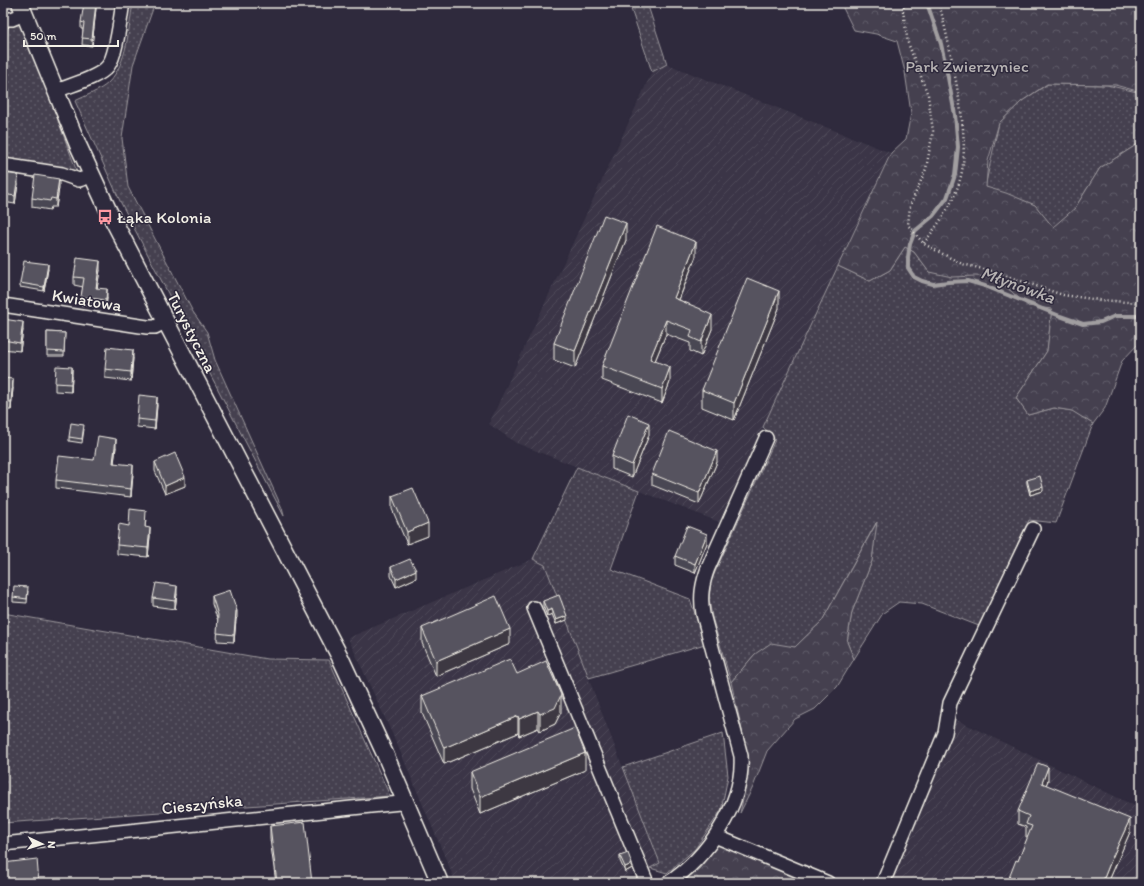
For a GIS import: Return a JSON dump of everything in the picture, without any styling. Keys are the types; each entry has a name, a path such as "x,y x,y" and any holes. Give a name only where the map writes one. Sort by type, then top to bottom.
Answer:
{"main road":[{"name":"Turystyczna","path":"22,9 92,176 109,212 347,670 405,801"},
{"path":"405,801 440,883"}],"street":[{"path":"56,91 90,78 108,66 114,53 123,3"},
{"path":"3,22 4,19 12,19 22,9"},
{"path":"3,164 62,174 79,180 92,176"},
{"name":"Kwiatowa","path":"3,305 147,328 156,327 165,322"},
{"path":"668,883 692,864 715,836 727,817 741,778 741,756 701,603 701,590 708,568 766,438"},
{"path":"883,883 945,733 950,703 1033,529"},
{"path":"534,608 647,883"},
{"name":"Cieszyńska","path":"3,844 400,803 405,801"},
{"path":"715,836 828,883"}],"path":[{"path":"904,3 902,11 908,43 928,95 933,131 926,169 910,206 908,225 924,244 962,264 1063,295 1141,303"},
{"path":"924,244 941,221 959,186 965,152 961,109 949,43 939,3"}],"shaded area":[{"path":"667,64 891,153 719,522 516,443 489,424 652,72"},
{"path":"533,559 545,565 660,864 611,883 456,883 397,744 348,638"},
{"path":"955,719 1141,809 1141,883 889,883"}],"green space":[{"path":"133,3 155,3 133,65 122,138 128,187 193,312 207,332 215,360 282,508 284,516 120,201 75,101 101,88 115,75 120,66 126,45"},
{"path":"629,3 647,3 667,64 652,72"},
{"name":"Park Zwierzyniec","path":"842,3 1141,3 1141,92 1115,85 1047,84 1022,101 999,123 988,161 986,187 1006,193 1035,205 1053,227 1075,208 1100,168 1141,142 1141,342 1122,361 1105,408 1093,424 1072,411 1054,408 1028,415 1016,398 1047,351 1052,309 1028,306 995,277 952,277 929,272 914,252 905,247 890,270 870,281 838,266 891,153 906,139 911,113 905,72 897,41 876,34 854,30 842,6"},
{"path":"22,22 77,172 3,159 3,60 8,27"},
{"path":"1048,84 1107,85 1141,93 1141,142 1100,168 1075,208 1053,228 1035,205 985,187 999,123 1022,101"},
{"path":"905,247 914,252 929,272 995,277 1028,306 1052,309 1047,351 1016,398 1028,415 1054,408 1073,411 1093,424 1056,523 1029,520 979,626 922,604 899,602 883,613 854,659 847,642 852,612 872,561 876,523 822,621 795,647 755,654 731,682 712,617 709,599 711,581 775,440 763,427 838,266 870,281 890,270"},
{"path":"577,467 639,491 611,569 690,599 705,644 589,678 545,565 533,559"},
{"path":"877,522 872,561 852,612 847,642 854,659 837,687 815,709 795,719 767,751 753,787 740,813 748,776 747,752 731,682 755,654 771,643 795,647 822,621"},
{"path":"3,613 267,659 329,660 390,796 3,823"},
{"path":"723,733 728,776 721,811 695,849 667,873 650,868 660,863 623,767"},
{"path":"718,843 816,883 682,883 700,868"}],"building":[{"path":"84,3 96,3 92,39 82,38 84,23 81,22"},
{"path":"3,173 18,175 15,196 3,194"},
{"path":"35,175 59,179 56,199 51,198 50,201 32,198"},
{"path":"604,215 626,223 575,351 554,343"},
{"path":"657,226 696,242 674,298 712,315 701,342 690,337 692,330 666,320 650,359 670,367 662,389 602,366"},
{"path":"77,258 100,261 96,288 107,289 106,300 81,297 84,278 74,277"},
{"path":"24,261 48,264 44,287 20,283"},
{"path":"747,278 779,291 734,403 702,390"},
{"path":"3,319 23,322 20,343 3,340"},
{"path":"47,332 65,333 64,352 47,351"},
{"path":"107,347 133,350 131,372 105,369"},
{"path":"56,366 72,367 71,384 55,383"},
{"path":"3,378 13,379 11,402 3,401"},
{"path":"139,395 157,397 155,421 137,419"},
{"path":"628,414 649,423 632,465 612,456"},
{"path":"71,423 84,425 82,439 69,437"},
{"path":"669,431 717,451 699,493 652,474"},
{"path":"98,436 116,439 113,463 133,465 131,489 56,480 59,456 94,460"},
{"path":"175,453 185,477 165,486 155,462"},
{"path":"1040,476 1043,487 1030,491 1027,480"},
{"path":"413,488 428,523 407,532 392,496"},
{"path":"130,509 146,511 145,527 150,528 148,548 117,545 119,524 129,526"},
{"path":"687,526 707,534 695,564 675,556"},
{"path":"410,559 416,570 396,579 391,567"},
{"path":"156,583 177,586 175,601 153,598"},
{"path":"14,586 28,587 27,599 13,597"},
{"path":"230,590 237,611 234,635 217,633 218,615 212,596"},
{"path":"559,595 567,616 556,620 552,609 547,611 543,601"},
{"path":"496,596 510,629 436,661 422,628"},
{"path":"510,659 517,674 546,661 561,695 555,708 540,714 538,711 519,719 518,716 444,748 422,696"},
{"path":"575,728 585,753 480,797 470,772"},
{"path":"1038,763 1048,767 1042,783 1130,819 1102,883 1007,883 1016,860 1018,861 1032,826 1026,824 1029,816 1018,811"},
{"path":"305,822 312,883 277,883 270,826"},
{"path":"628,853 632,864 625,867 620,856"},
{"path":"37,859 39,883 3,883 3,863"}],"waterway":[{"name":"Młynówka","path":"927,3 941,44 946,67 955,115 958,147 955,175 947,198 933,216 915,231 910,244 908,268 914,277 933,284 968,281 985,286 1083,324 1101,322 1115,316 1141,316"}],"place":[{"name":"Łąka Kolonia","path":"105,217"}]}
